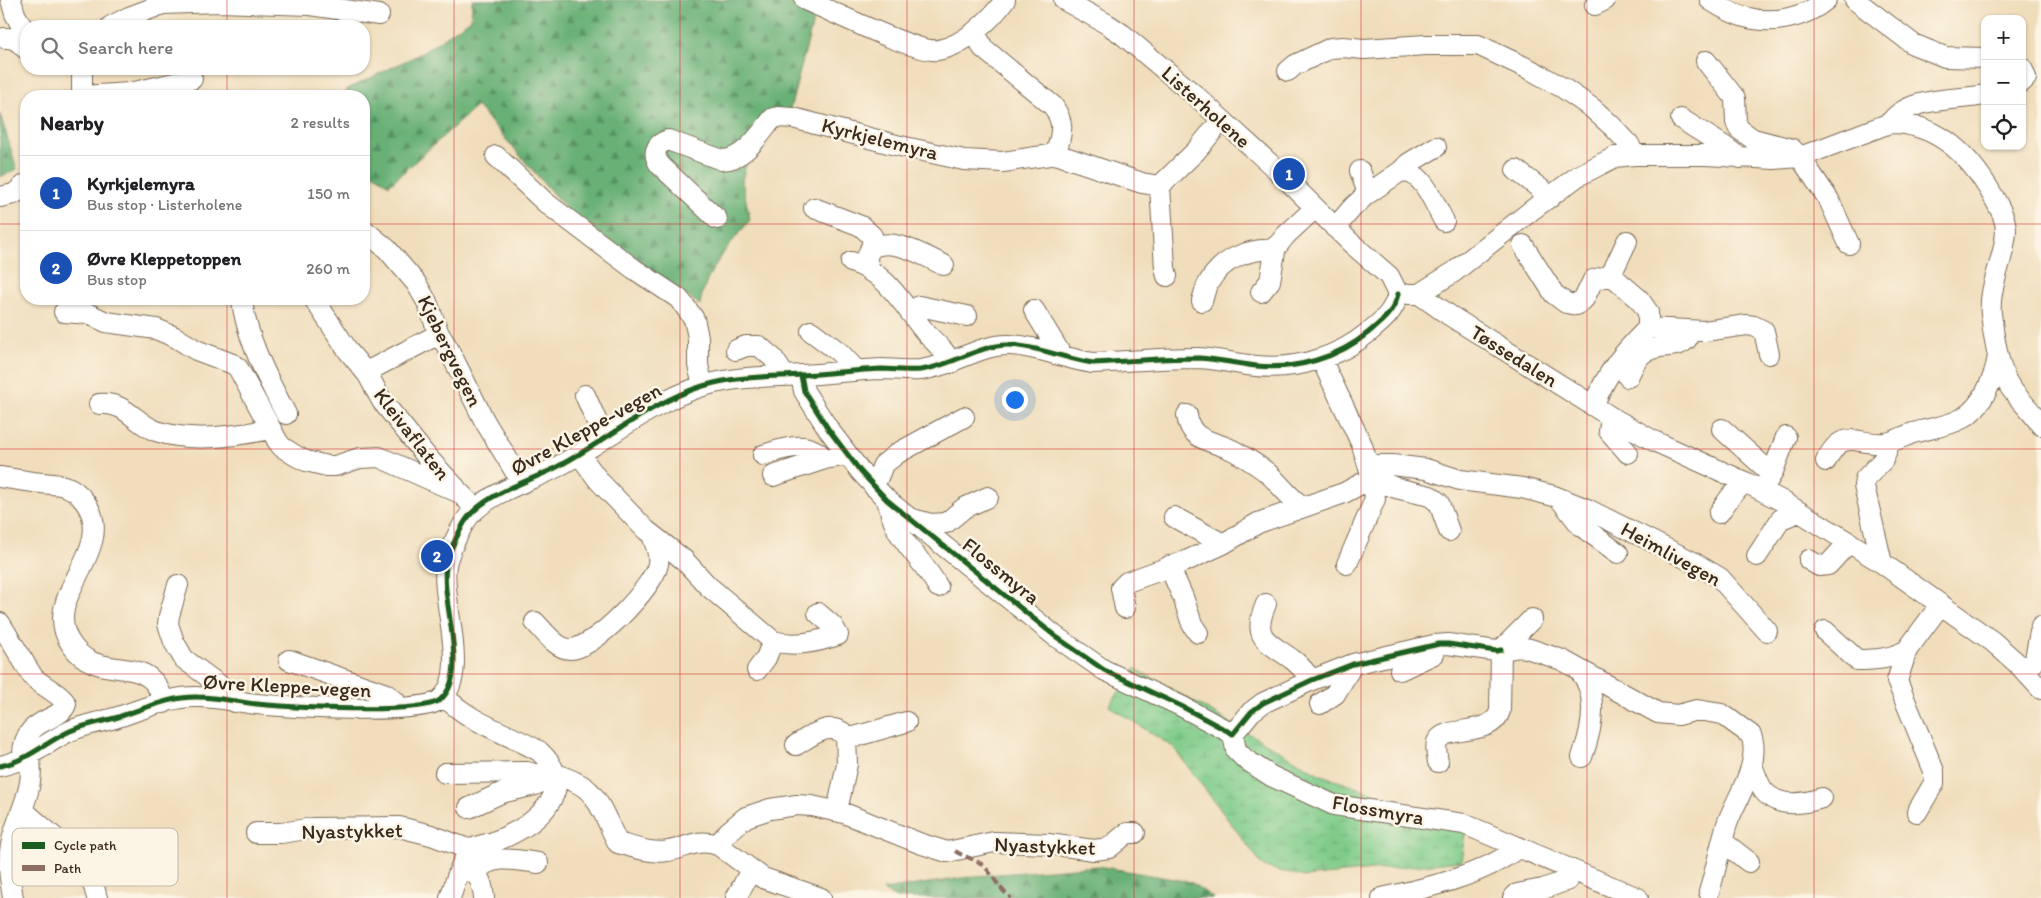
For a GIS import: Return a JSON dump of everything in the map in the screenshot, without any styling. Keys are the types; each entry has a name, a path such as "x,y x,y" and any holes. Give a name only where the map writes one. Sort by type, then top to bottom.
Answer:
{"street":[{"path":"11,0 20,23"},
{"path":"805,0 904,42 933,50 946,48 975,32 986,23 1005,0"},
{"name":"Listerholene","path":"1064,0 1122,34 1197,97 1221,121 1278,171 1314,209 1389,276 1398,294"},
{"path":"1710,0 1745,18 1765,20 1800,15 1814,9 1826,0"},
{"path":"1855,0 1913,44 1945,57 1981,58"},
{"path":"123,20 164,4 220,2 298,2 379,15"},
{"path":"975,32 983,48 1053,106 1061,118 1062,129 1056,154"},
{"path":"4,38 9,37 20,42"},
{"path":"1288,71 1295,65 1330,48 1364,49 1426,45 1478,45 1533,71 1563,88 1592,108 1629,144 1634,154"},
{"path":"1706,61 1735,98 1736,122 1739,129 1753,139 1792,149 1800,157 1829,200 1849,244"},
{"path":"82,75 82,90"},
{"path":"143,90 192,79"},
{"path":"1398,294 1419,294 1454,272 1551,196 1592,168 1615,157 1634,154 1689,155 1774,160 1800,157 1890,123 1900,113 1919,104 1981,96"},
{"name":"Kyrkjelemyra","path":"717,219 660,165 656,157 656,148 661,142 673,141 714,158 726,160 748,148 773,118 778,117 801,120 964,160 1003,162 1056,154 1142,183 1160,186"},
{"path":"1681,119 1740,158"},
{"path":"1167,276 1164,268 1160,186 1196,151 1221,121"},
{"path":"1890,123 1928,130 1959,150 1976,168 2002,212 2005,223 2005,239 1991,306 1998,351 2002,372 2010,387 2033,412 2041,425"},
{"path":"1335,228 1366,195 1402,171 1409,163 1436,146"},
{"path":"496,156 546,203 634,269 678,298 694,319 698,337 698,365 703,386"},
{"path":"1516,170 1551,196"},
{"path":"1360,171 1366,188 1366,195"},
{"path":"1402,171 1409,171 1419,178 1444,221"},
{"path":"0,197 14,194 20,189"},
{"path":"814,208 861,226 872,236 866,259 871,272"},
{"path":"1202,301 1209,280 1231,259 1255,251 1274,250 1314,209"},
{"name":"Kjebergvegen","path":"370,235 387,249 416,283 427,302 439,334 484,420 522,483"},
{"path":"1524,245 1554,294 1566,303 1577,306 1584,299 1593,280 1611,275 1627,241"},
{"path":"870,249 876,245 891,244 944,265"},
{"path":"1261,292 1270,280 1276,246"},
{"path":"851,262 871,272 888,286 912,312 925,331 948,355 951,363"},
{"path":"1593,406 1602,385 1619,358 1648,328 1648,312 1639,299 1611,275"},
{"name":"Øvre Kleppe-vegen","path":"0,766 26,757 72,730 194,696 282,706 397,708 433,704 444,696 452,683 454,665 454,649 446,592 446,567 452,546 475,508 554,468 668,401 703,386 750,378 879,369 920,370 951,363 992,348 1009,345 1037,349 1093,363 1202,358 1255,366 1289,366 1319,360 1360,340 1387,316 1396,305 1398,294"},
{"name":"Tøssedalen","path":"1419,294 1611,417 1688,458 1760,482"},
{"path":"243,305 251,336 275,395 286,414"},
{"name":"Kleivaflaten","path":"318,305 348,352 366,372 382,401 427,457 475,508"},
{"path":"912,312 919,306 967,316"},
{"path":"1034,310 1062,356"},
{"path":"64,312 89,314 106,322 156,328 213,358 233,364 238,368 282,447 306,461 335,466 360,458 379,457 460,493"},
{"path":"1648,328 1704,332 1754,326 1764,332 1769,354"},
{"path":"1628,377 1635,360 1644,351 1655,347 1681,345 1687,339 1688,330"},
{"path":"812,331 838,352 857,371"},
{"name":"Kleivaflaten","path":"366,372 439,334"},
{"path":"736,350 746,346 759,346 793,376"},
{"path":"1826,461 1838,446 1847,439 1880,444 1951,424 1967,417 1978,406 1989,386 1995,370 1998,351"},
{"path":"1319,360 1324,365 1346,408 1371,472 1375,499 1347,564"},
{"name":"Flossmyra","path":"793,376 848,455 881,493 1055,636 1104,670 1181,706 1233,734 1236,750 1245,759 1271,776 1334,805 1464,824 1638,898"},
{"name":"Øvre Kleppe-vegen","path":"585,395 604,438"},
{"path":"98,404 116,404 139,422 165,433 186,436 222,436 271,429"},
{"path":"1187,415 1189,426 1200,438 1234,450 1249,460 1271,476 1285,492 1302,506"},
{"path":"881,493 883,465 898,453 964,416"},
{"path":"1611,417 1609,431 1628,453"},
{"name":"Tøssedalen","path":"1722,429 1760,482 1798,512 1882,563 1992,641 2041,689"},
{"path":"1719,512 1731,496 1760,482 1786,437"},
{"path":"1882,563 1864,486 1865,479 1883,460 1890,442"},
{"path":"762,455 778,450 805,446 818,452 825,459"},
{"name":"Øvre Kleppe-vegen","path":"579,454 599,481 652,535 684,560 708,586 773,642"},
{"path":"774,476 825,459 848,455"},
{"name":"Heimlivegen","path":"1125,608 1122,585 1168,566 1186,561 1223,544 1258,523 1302,506 1344,493 1371,472 1392,465 1426,469 1460,480 1522,488 1560,499 1618,524 1720,578 1767,631"},
{"path":"1371,472 1396,488 1430,496 1439,503 1449,531"},
{"path":"0,478 66,486 84,501 93,515 94,540 67,598 63,617 64,632 78,653 91,662 103,667 134,671 154,681 160,690 164,703"},
{"name":"Flossmyra","path":"881,493 899,533 938,587"},
{"name":"Flossmyra","path":"911,518 923,523 946,523 964,508 988,497"},
{"name":"Heimlivegen","path":"1560,499 1581,526 1618,553"},
{"path":"1757,556 1782,519 1798,512"},
{"path":"1174,517 1223,544"},
{"name":"Øvre Kleppe-vegen","path":"535,622 556,644 571,650 592,641 622,615 652,578 658,565 659,557 652,535"},
{"path":"1810,560 1819,566 1828,565 1849,542"},
{"path":"1168,566 1198,634"},
{"name":"Øvre Kleppe-vegen","path":"178,585 170,608 168,624 179,651 184,659 222,687 235,702"},
{"path":"1266,604 1259,621 1260,633 1267,642 1295,662 1312,680"},
{"path":"1917,812 1929,794 1935,779 1934,771 1896,680 1907,650 1941,604"},
{"path":"757,670 766,658 773,642 783,644 814,642 838,635 832,625 818,613"},
{"path":"1438,762 1437,740 1458,731 1486,726 1498,717 1500,711 1501,650 1532,619"},
{"path":"0,623 33,677 40,684 62,698 66,704 61,711 31,730 24,743 26,757 32,774 29,792 16,828"},
{"path":"2026,673 2035,659 2041,626"},
{"path":"1825,632 1857,660 1877,660 1898,655 1907,650"},
{"path":"1233,734 1251,712 1264,703 1312,680 1353,664 1434,645 1448,644 1496,651 1521,648 1562,660 1658,713 1678,715 1697,710 1722,714 1751,735 1754,749 1752,765 1731,814 1710,892"},
{"path":"1400,670 1435,653 1434,645"},
{"name":"Øvre Kleppe-vegen","path":"289,660 386,694 395,701 397,708"},
{"path":"1320,704 1335,694 1353,664"},
{"path":"1578,669 1585,679 1588,688 1592,718 1591,730 1582,757"},
{"path":"444,696 454,706 489,727 539,751 546,757 556,789 547,808 539,817 497,841 475,848 467,855 468,870 450,898"},
{"path":"847,738 906,722"},
{"path":"796,745 825,729 839,730 846,735 847,764 837,811"},
{"path":"1752,765 1761,788 1766,794 1777,800 1793,804 1804,804 1822,798"},
{"path":"445,773 527,772 553,776 579,784 589,791 598,803 618,843 645,850 668,852 693,843 703,842 718,845 763,878 821,898"},
{"path":"469,808 500,793 535,785 553,776"},
{"name":"Nyastykket","path":"718,845 737,823 753,814 797,805 812,806 854,816 947,852 988,842 1048,844 1094,850 1109,848 1126,832 1135,833"},
{"path":"23,810 42,828"},
{"name":"Nyastykket","path":"256,834 281,833 313,828 399,827 431,835 468,849 475,848"},
{"path":"12,842 8,867 13,898"},
{"path":"1723,842 1749,862"},
{"path":"1382,898 1408,892 1494,864 1519,847"},
{"path":"468,870 479,867 489,861 517,860 538,863"},
{"path":"468,870 481,881 484,898"},
{"path":"736,898 751,870"},
{"path":"1513,898 1517,894 1568,880 1571,870"}],"green space":[{"path":"472,0 780,0 815,14 788,117 750,147 742,181 750,220 726,249 712,270 700,305 569,212 477,106 389,185 370,171 370,90 347,89 422,53 471,19"},
{"path":"0,114 17,169 0,177"},
{"path":"1135,668 1321,775 1466,826 1461,861 1305,877 1264,867 1173,747 1109,706"},
{"path":"1098,866 1191,882 1213,898 896,898 883,890 975,876"}],"marked path":[{"path":"955,851 984,866 1002,890 1011,898"}],"cycle path":[{"path":"0,766 19,760 61,735 75,729 156,704 187,697 205,697 272,705 352,709 381,709 428,705 440,700 449,688 453,673 454,655 445,580 446,565 456,538 472,513 492,497 553,469 664,402 703,386 727,380 752,378 881,369 920,370 942,365 987,348 1009,345 1093,363 1199,358 1256,366 1286,366 1316,360 1344,349 1357,341 1387,316 1394,306 1398,294"},
{"path":"801,375 804,391 829,430 861,472 887,500 1055,636 1104,670 1181,706 1233,734 1251,712 1263,703 1312,680 1353,664 1439,644 1501,650"}],"place":[{"name":"Kyrkjelemyra","path":"1289,174"},
{"name":"Øvre Kleppetoppen","path":"437,556"}]}
